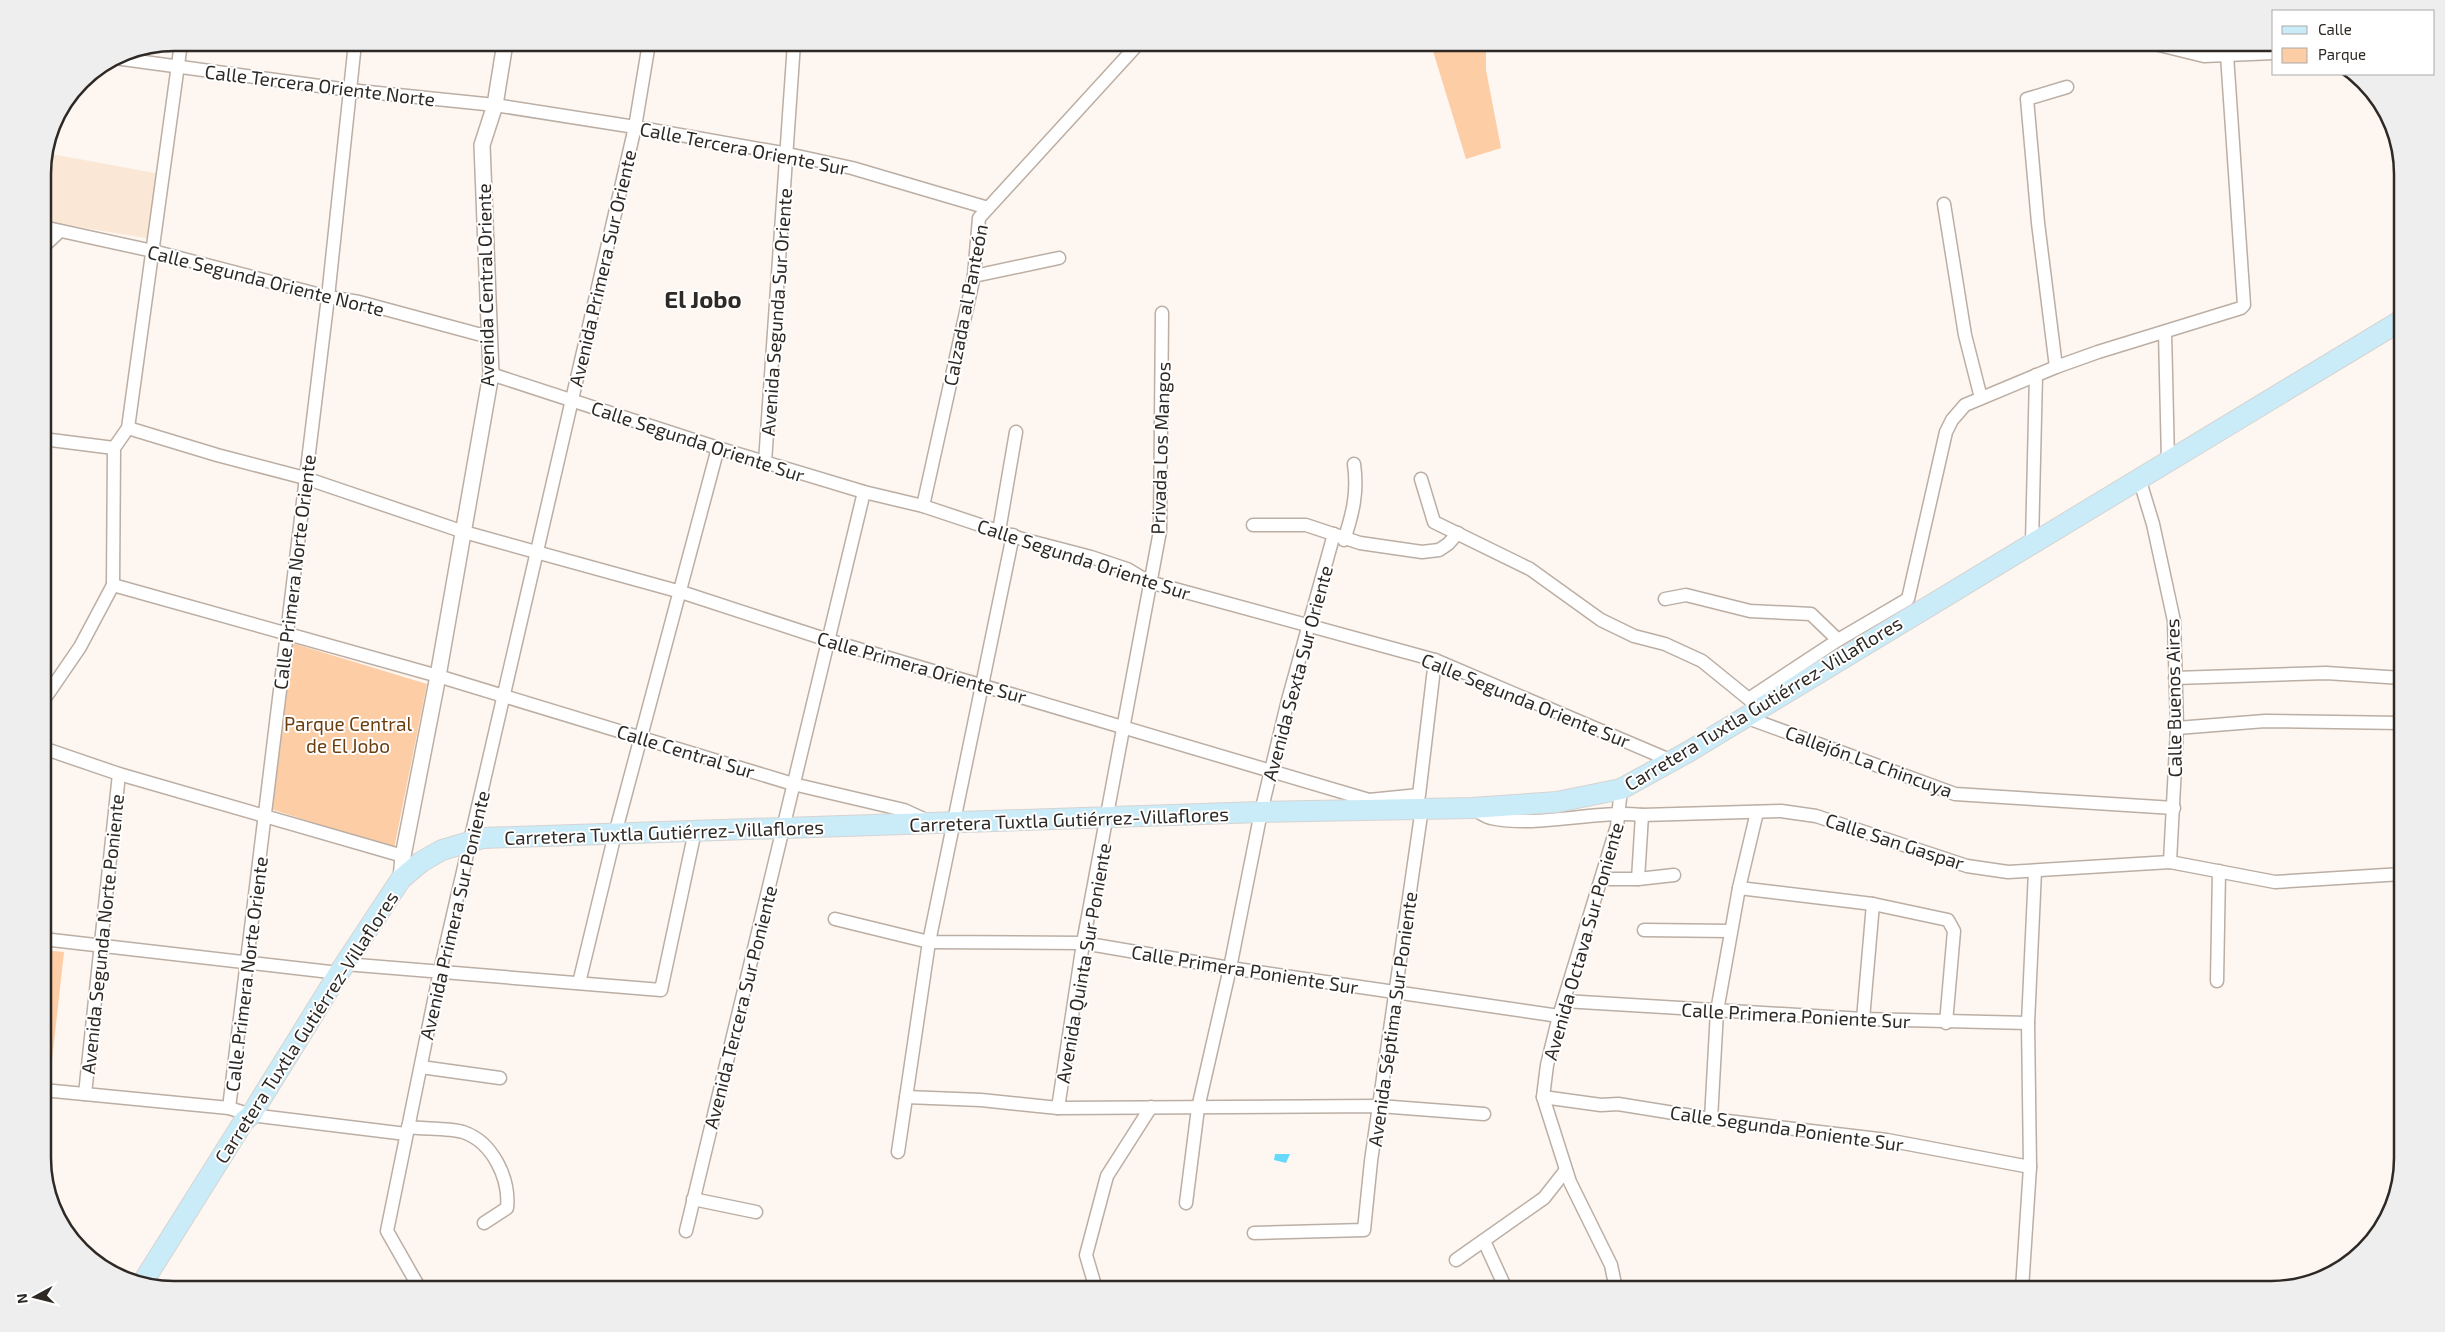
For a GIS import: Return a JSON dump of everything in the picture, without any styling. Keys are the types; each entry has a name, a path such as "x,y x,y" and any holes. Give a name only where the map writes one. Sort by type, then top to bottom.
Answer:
{"main road":[{"name":"Carretera Tuxtla Gutiérrez-Villaflores","path":"146,1278 244,1121 251,1115 342,968 401,879 421,862 442,850 483,838 1261,812 1421,801 1472,808 1557,802 1621,788 1672,761 1751,708 1932,603 2393,325"}],"street":[{"path":"2185,51 2204,56 2272,53"},
{"path":"52,688 80,647 113,585 114,448 128,428 180,52"},
{"name":"Calle Primera Norte Oriente","path":"354,52 328,297 229,1108 251,1115 407,1130 463,1132 480,1143 495,1158 504,1178 508,1194 507,1208 484,1223"},
{"name":"Avenida Central Oriente","path":"401,879 403,856 438,676 491,374 482,145 495,106 503,52"},
{"name":"Avenida Primera Sur Oriente","path":"504,697 635,127 647,52"},
{"name":"Avenida Segunda Sur Oriente","path":"765,462 788,154 793,52"},
{"name":"Calzada al Panteón","path":"923,506 974,276 979,218 1130,52"},
{"path":"1908,599 1946,432 1952,420 1965,405 2056,366 2241,308 2244,305 2227,55"},
{"name":"Calle Tercera Oriente Norte","path":"130,60 349,90 495,106"},
{"path":"2056,366 2038,223 2027,99 2067,87"},
{"name":"Calle Tercera Oriente Sur","path":"495,106 635,127 788,154 852,168 988,208"},
{"path":"1944,204 1966,335 1981,398"},
{"name":"Calle Segunda Oriente Norte","path":"52,229 153,251 328,297 359,302 489,337"},
{"path":"52,239 60,231"},
{"path":"974,276 1059,258"},
{"name":"Privada Los Mangos","path":"1125,727 1149,582 1160,531 1162,313"},
{"path":"2165,332 2168,461"},
{"name":"Calle Segunda Oriente Sur","path":"491,374 718,448 864,492 923,506 999,531 1118,566 1149,582 1308,627 1435,660 1672,761"},
{"path":"2032,542 2036,375"},
{"name":"Calle Primera Oriente Sur","path":"128,428 217,455 305,478 464,532 680,592 828,640 1125,727 1371,805"},
{"path":"999,531 1016,432"},
{"path":"52,440 114,448"},
{"path":"579,984 615,834 718,448"},
{"name":"Avenida Sexta Sur Oriente","path":"1186,1203 1198,1108 1230,968 1270,772 1308,627 1339,537 1356,505 1357,482 1354,464"},
{"name":"Calle Buenos Aires","path":"2139,478 2154,524 2174,621 2177,728 2170,862"},
{"name":"Callejón La Chincuya","path":"1421,479 1434,522 1530,569 1601,620 1634,636 1665,644 1702,661 1751,708 1955,794 2174,808"},
{"name":"Avenida Tercera Sur Poniente","path":"686,1231 864,492"},
{"path":"1253,525 1306,525 1339,537 1422,552 1439,550 1458,534"},
{"path":"898,1152 929,942 1013,535"},
{"name":"Calle Central Sur","path":"113,585 438,676 793,784 904,810 933,824"},
{"path":"1665,599 1686,595 1750,611 1811,614 1838,640"},
{"path":"1751,708 1838,640 1908,599 1932,603"},
{"name":"Avenida Séptima Sur Poniente","path":"1254,1233 1364,1230 1379,1106 1398,992 1421,801 1435,660"},
{"path":"2175,678 2326,673 2394,677"},
{"name":"Avenida Primera Sur Poniente","path":"415,1281 387,1231 440,971 504,697"},
{"path":"2177,728 2265,721 2394,723"},
{"name":"Avenida Quinta Sur Poniente","path":"1058,1108 1083,943 1125,727"},
{"path":"52,751 119,774 403,856"},
{"name":"Avenida Segunda Norte Poniente","path":"85,1094 119,774"},
{"name":"Avenida Octava Sur Poniente","path":"1614,1281 1611,1264 1566,1170 1543,1097 1547,1065 1559,1016 1617,826 1621,788"},
{"path":"870,826 878,804"},
{"name":"Calle San Gaspar","path":"1472,808 1489,818 1519,821 1619,813 1642,815 1782,811 1816,816 1967,866 2008,872 2170,862 2275,882 2394,875"},
{"path":"1711,1119 1717,1011 1739,888 1757,812"},
{"path":"1638,879 1642,815"},
{"path":"52,939 101,947 248,962 342,968 440,971 661,990 695,831"},
{"path":"2023,1281 2030,1167 2028,1024 2035,871"},
{"path":"2216,981 2219,871"},
{"path":"1601,879 1638,879 1674,875"},
{"path":"1739,888 1873,904 1948,920 1954,931 1946,1023"},
{"path":"1863,1019 1873,904"},
{"name":"Calle Primera Poniente Sur","path":"835,919 929,942 1083,943 1230,968 1559,1016"},
{"path":"1644,930 1731,931"},
{"name":"Calle Primera Poniente Sur","path":"1564,1001 1863,1019 2028,1024"},
{"path":"421,1067 500,1078"},
{"path":"52,1091 229,1108"},
{"path":"906,1097 981,1100 1058,1108 1379,1106 1484,1114"},
{"name":"Calle Segunda Poniente Sur","path":"1543,1097 1601,1105 1618,1104 1711,1119 1887,1140 2030,1167"},
{"path":"1093,1281 1086,1255 1107,1176 1151,1107"},
{"path":"1456,1260 1544,1198 1566,1170"},
{"path":"693,1199 756,1212"},
{"path":"1484,1241 1502,1281"}],"shaded area":[{"path":"53,154 160,174 151,239 52,222"}],"green space":[{"path":"1433,51 1486,51 1486,70 1501,148 1466,159"},
{"name":"Parque Central de El Jobo","path":"292,643 427,684 394,849 271,809"},
{"path":"52,951 64,952 52,1060"}],"water":[{"path":"1275,1154 1290,1154 1286,1163 1274,1160"}],"district":[{"name":"El Jobo","path":"703,298"}]}
